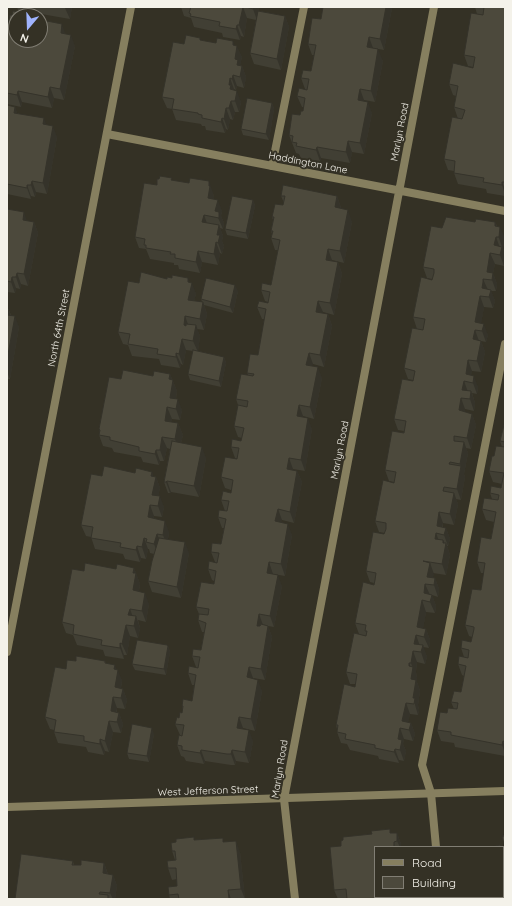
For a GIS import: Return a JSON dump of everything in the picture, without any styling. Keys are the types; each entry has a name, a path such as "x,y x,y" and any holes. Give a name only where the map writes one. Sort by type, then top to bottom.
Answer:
{"street":[{"name":"North 64th Street","path":"7,652 131,7"},
{"path":"272,166 304,7"},
{"name":"Marlyn Road","path":"294,899 284,799 434,7"},
{"name":"Haddington Lane","path":"107,134 505,210"},
{"path":"436,846 431,793 422,765 505,344"},
{"name":"West Jefferson Street","path":"7,808 505,791"}],"building":[{"path":"191,7 243,7 239,25 237,25 236,29 219,26 220,22 190,16 191,14 189,13"},
{"path":"323,7 386,7 380,39 369,37 367,47 378,49 371,91 360,89 359,94 358,100 368,102 360,143 348,141 346,152 317,147 316,150 296,146 297,143 292,142 293,136 289,135 292,114 300,115 301,111 303,111 305,98 297,96 299,88 307,90 309,79 301,78 303,70 311,71 316,45 308,44 312,18 321,19"},
{"path":"484,7 505,7 505,182 502,182 502,185 483,182 484,178 454,173 455,161 444,159 452,117 462,119 465,110 454,107 458,86 449,84 453,63 473,68 475,57 464,55 471,13 483,15"},
{"path":"258,11 285,16 277,59 250,53"},
{"path":"48,21 62,24 61,33 71,35 60,89 50,87 48,97 18,91 17,95 7,93 7,24 8,48 48,48"},
{"path":"186,35 200,38 200,40 216,43 217,38 233,41 233,45 237,46 235,59 238,60 237,65 242,66 240,77 233,75 232,79 230,78 229,85 231,85 230,89 237,91 235,101 231,101 229,108 226,108 224,119 222,118 221,122 202,118 202,115 198,113 172,109 174,99 162,97 173,42 184,44"},
{"path":"247,98 272,103 266,134 241,129"},
{"path":"7,105 15,107 14,113 44,118 43,124 53,126 43,183 32,181 31,185 27,185 27,188 7,184"},
{"path":"160,176 172,178 171,180 189,183 190,178 209,181 210,186 208,198 218,200 215,211 219,212 219,218 204,215 202,222 219,225 217,235 220,235 218,243 216,242 214,254 198,251 196,262 175,258 175,254 170,254 171,252 146,248 146,245 144,245 145,239 135,237 144,183 157,185 157,179 159,179"},
{"path":"283,185 337,196 335,207 348,210 340,251 328,249 326,260 338,262 330,303 318,301 316,312 328,314 320,355 309,353 306,365 318,367 310,407 299,405 297,416 308,418 301,460 289,458 287,469 297,471 290,512 278,509 275,521 288,524 281,564 269,562 267,573 278,575 270,616 259,614 257,626 260,626 261,624 268,626 261,669 249,667 247,677 258,680 251,719 239,717 237,728 249,730 245,752 232,750 231,754 227,754 201,750 200,753 182,750 182,746 177,745 179,735 182,736 184,725 175,724 177,717 179,718 180,712 182,713 183,699 192,701 196,675 188,673 189,666 198,668 200,657 192,656 193,649 201,650 206,623 198,620 199,614 208,615 209,609 196,607 201,582 214,584 216,571 208,569 209,561 217,563 219,553 211,552 212,543 221,544 226,519 218,517 219,510 227,511 229,501 221,500 223,491 231,493 233,480 221,477 225,457 237,459 239,448 231,447 232,439 241,441 244,428 234,426 238,405 247,407 248,401 236,399 241,374 253,376 254,374 247,373 250,354 258,355 266,309 257,307 259,301 268,303 270,292 261,290 262,283 271,285 280,240 271,238 274,217 272,217 275,204 283,205 285,196 281,196"},
{"path":"232,196 253,200 246,233 225,229"},
{"path":"7,209 24,212 23,220 34,222 24,274 17,273 16,277 12,277 11,282 7,281"},
{"path":"446,217 475,222 476,219 495,222 495,226 500,227 499,237 496,237 494,245 502,247 500,255 490,253 487,272 493,273 492,280 483,279 482,288 491,290 489,297 480,296 475,322 484,324 482,331 475,330 473,339 481,341 477,361 468,360 466,374 474,376 473,383 464,381 462,390 471,391 470,399 461,398 459,410 472,414 467,438 454,436 454,441 464,442 460,464 450,462 449,464 461,466 457,489 444,487 443,491 454,493 450,514 439,512 437,526 446,528 444,535 436,533 435,539 443,540 443,543 446,543 442,564 423,561 430,563 427,577 435,578 434,585 425,584 424,593 432,595 430,602 422,600 417,627 426,629 424,637 416,635 414,644 423,645 421,652 413,651 411,663 409,663 409,666 413,667 411,679 416,680 413,698 415,698 414,704 406,703 402,721 411,723 409,730 400,728 398,739 402,740 400,750 395,749 394,752 375,748 375,745 345,739 346,734 337,732 338,725 336,725 344,684 355,687 357,674 346,672 354,633 366,636 367,631 365,631 366,625 355,623 363,582 374,585 375,580 376,573 366,571 373,532 384,534 386,529 386,523 375,521 383,480 394,483 396,472 385,470 392,431 404,433 406,421 394,419 402,379 413,381 415,371 404,368 412,328 423,330 425,319 413,317 421,277 432,280 434,273 434,269 423,267 431,226 442,228"},
{"path":"141,272 167,279 167,277 172,278 172,275 188,278 188,282 192,283 188,300 203,302 200,319 185,316 184,325 196,325 193,341 182,339 179,354 176,353 176,357 157,354 158,349 128,344 130,334 118,332 128,281 139,283"},
{"path":"206,278 235,285 230,307 201,299"},
{"path":"7,315 15,316 7,360"},
{"path":"193,350 224,357 219,381 188,374"},
{"path":"123,370 153,376 154,371 170,374 169,379 173,380 170,398 178,399 176,409 167,407 165,421 178,423 175,439 162,437 160,450 156,450 155,454 139,451 139,447 110,440 110,437 99,435 109,377 121,379"},
{"path":"505,421 505,442 500,441"},
{"path":"172,441 202,447 194,486 167,481 164,482"},
{"path":"496,446 505,447 505,742 503,741 502,745 451,735 451,732 437,730 440,712 447,713 448,708 457,709 458,703 451,702 454,691 461,692 466,666 458,664 459,656 468,658 469,650 461,648 462,640 471,642 474,627 465,625 472,589 481,590 485,563 477,562 481,537 491,539 496,512 482,509 484,498 498,500 499,495 490,493 491,486 501,488 504,473 489,471"},
{"path":"104,466 135,473 136,468 152,472 151,476 156,477 152,495 160,496 158,506 150,505 148,517 165,521 163,535 157,534 154,544 146,542 147,539 144,538 142,547 137,546 136,550 120,547 121,543 91,538 93,527 81,525 91,474 102,476"},
{"path":"159,538 185,542 177,587 148,581"},
{"path":"85,563 116,569 117,564 134,568 133,573 136,573 133,590 145,593 142,611 130,609 128,615 136,616 134,626 126,625 122,644 120,643 120,648 101,645 102,640 73,634 74,625 62,622 72,569 84,571"},
{"path":"137,640 168,646 164,669 132,664"},
{"path":"76,656 105,661 105,663 115,665 114,669 118,670 115,687 123,689 121,698 113,697 111,711 119,713 117,722 109,721 105,741 100,739 100,744 84,741 84,736 54,732 56,720 45,717 55,667 66,669 67,660 76,661"},
{"path":"132,724 152,728 147,756 127,753"},
{"path":"390,829 390,833 397,833 397,841 394,842 394,846 374,846 374,898 406,899 347,899 346,889 334,890 330,847 341,846 343,837 372,834 371,831"},
{"path":"505,835 505,847 502,837"},
{"path":"194,837 194,840 223,838 223,842 236,841 241,889 228,890 229,899 179,899 178,894 169,895 168,887 177,886 176,868 168,868 167,861 176,860 175,851 172,851 171,843 176,842 176,839"},
{"path":"504,848 505,899 452,899 504,898"},
{"path":"21,854 73,861 72,865 81,865 81,860 104,863 103,873 113,875 110,893 100,892 99,894 108,895 108,899 15,899"}]}
